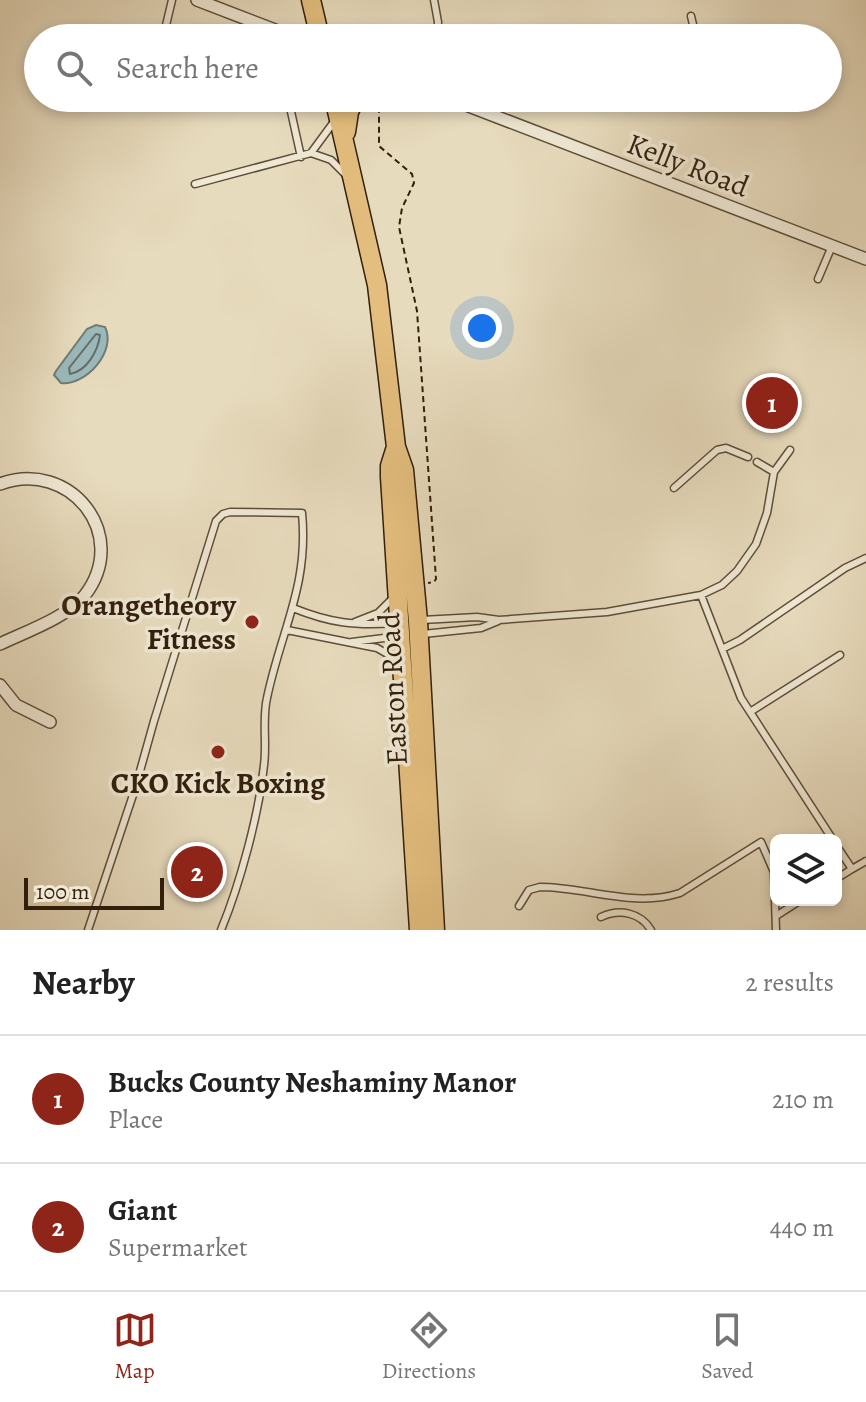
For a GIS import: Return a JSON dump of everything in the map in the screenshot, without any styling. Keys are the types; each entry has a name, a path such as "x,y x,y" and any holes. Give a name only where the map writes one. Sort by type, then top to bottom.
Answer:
{"highway":[{"path":"311,0 317,24"},
{"name":"Easton Road","path":"337,112 377,285 396,447 404,470 409,628 435,930"},
{"path":"345,143 349,112"},
{"name":"Easton Road","path":"396,447 390,477 397,584 409,628 402,662 419,930"}],"street":[{"path":"197,0 259,24"},
{"name":"Kelly Road","path":"484,112 866,259"},
{"path":"0,484 32,478 66,488 90,512 100,544 98,569 92,585 77,603 0,644"},
{"path":"0,685 16,705 50,722"}],"lane":[{"path":"166,24 172,0"},
{"path":"434,0 438,24"},
{"path":"691,16 693,24"},
{"path":"291,112 301,157"},
{"path":"195,184 311,153 333,112"},
{"path":"311,153 331,160 355,183"},
{"path":"818,279 832,246"},
{"path":"674,488 717,450 736,450 748,457"},
{"path":"352,642 409,628 477,617 499,620 607,612 701,595 722,585 737,571 756,544 767,513 774,472 790,450"},
{"path":"757,462 774,472"},
{"path":"88,930 135,789 214,527 223,514 241,511 302,513 304,560 266,701 267,745 253,826 222,930"},
{"path":"722,649 845,568 866,558"},
{"path":"353,623 386,607 397,584"},
{"path":"701,595 741,698 829,834"},
{"path":"293,608 318,619 409,628 481,628 499,620"},
{"path":"287,630 377,648 402,662"},
{"path":"750,712 840,655"},
{"path":"519,906 529,890 540,887 645,900 665,898 680,893 761,842 774,872 776,930"},
{"path":"842,854 852,869"},
{"path":"842,875 866,861"},
{"path":"776,916 792,906"},
{"path":"601,917 607,914 635,914 645,920 651,930"}],"path":[{"path":"379,112 379,146 412,174 414,183 402,208 399,227 417,311 426,409 436,579 428,583"}],"water":[{"path":"96,325 105,327 108,336 103,356 80,379 61,383 54,375 56,371 87,329"}],"place":[{"name":"Bucks County Neshaminy Manor","path":"772,403"},
{"name":"Orangetheory Fitness","path":"252,622"},
{"name":"CKO Kick Boxing","path":"218,752"},
{"name":"Giant","path":"197,872"}]}
